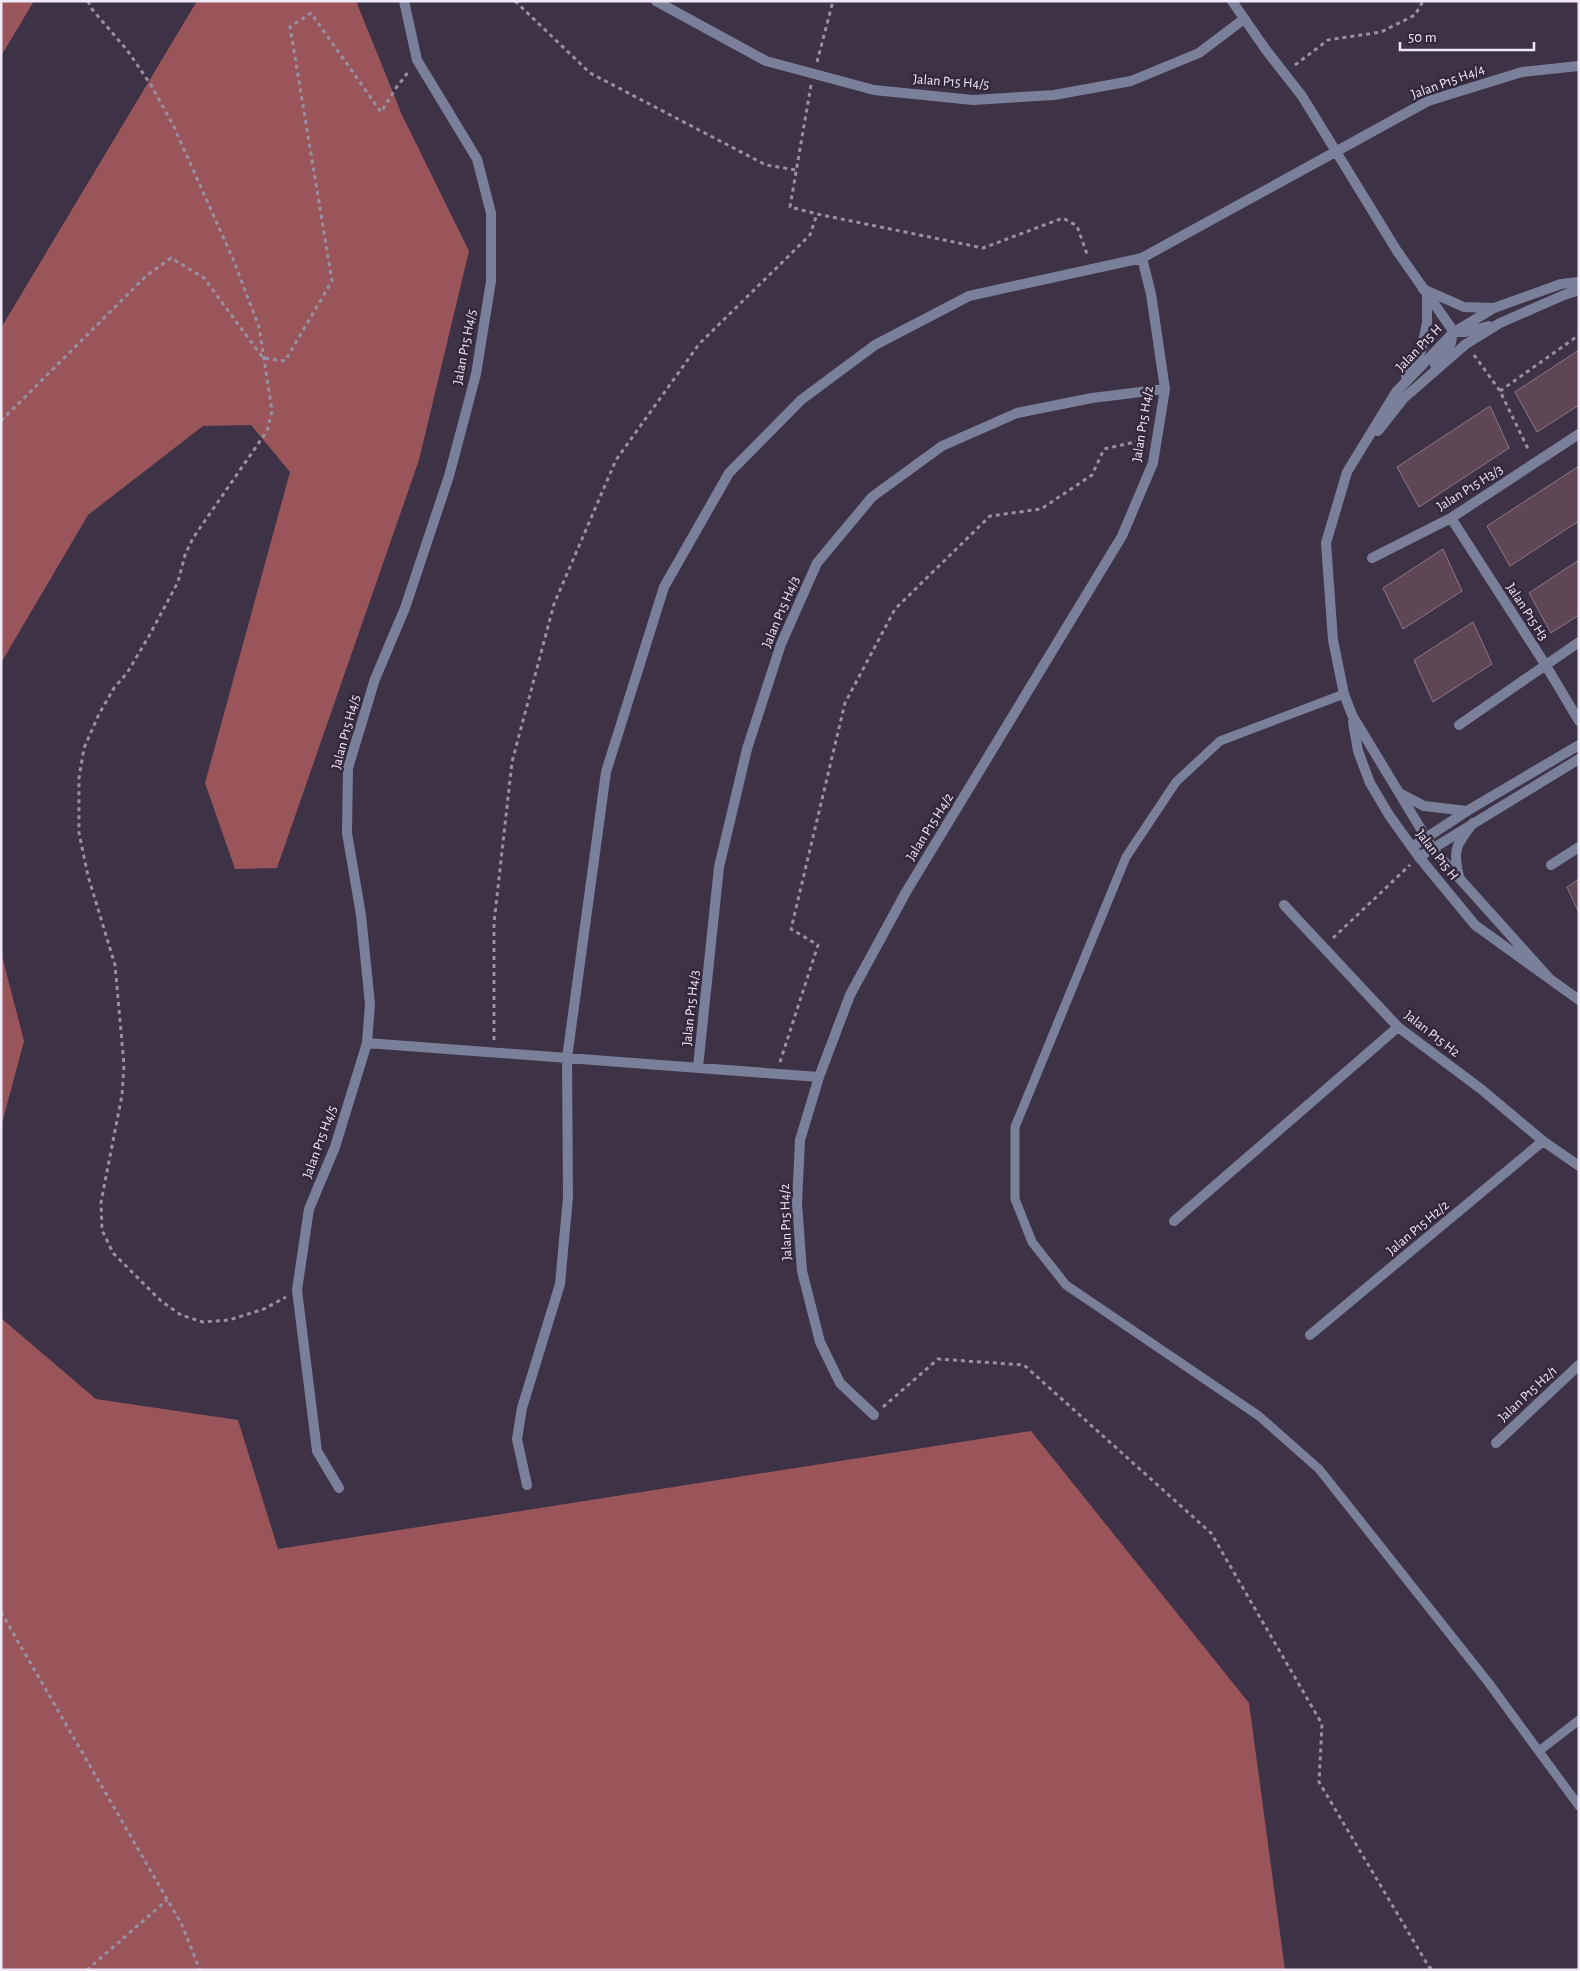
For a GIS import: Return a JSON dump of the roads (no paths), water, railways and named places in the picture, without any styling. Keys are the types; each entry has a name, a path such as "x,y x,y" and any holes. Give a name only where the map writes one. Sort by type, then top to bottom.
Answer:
{"street":[{"name":"Jalan P15 H4/5","path":"339,1488 317,1451 297,1290 309,1209 335,1146 367,1043 370,1004 361,915 347,834 348,768 375,679 405,608 449,476 476,374 491,281 491,213 476,159 417,60 404,1"},
{"name":"Jalan P15 H4/5","path":"656,1 766,61 874,90 972,100 1054,96 1132,81 1199,53 1244,19"},
{"path":"1232,1 1302,96 1397,250 1454,332 1451,344 1427,379"},
{"name":"Jalan P15 H4/4","path":"527,1485 517,1439 522,1408 560,1284 568,1197 567,1058 606,772 664,587 729,473 801,400 875,345 969,296 1142,258 1428,101 1522,72 1579,66"},
{"name":"Jalan P15 H4/2","path":"874,1415 840,1383 820,1342 802,1271 797,1203 800,1140 819,1076 850,996 906,892 1122,536 1153,463 1165,388 1151,294 1142,258"},
{"name":"Jalan P15 H","path":"1549,978 1433,849 1352,715 1344,694 1332,640 1326,543 1347,472 1396,392 1454,332 1494,308 1561,284 1579,282"},
{"name":"Jalan P15 H","path":"1347,472 1404,398 1466,344 1500,323 1579,290"},
{"path":"1425,291 1464,307 1494,308"},
{"path":"1396,392 1421,351 1427,323 1425,291"},
{"path":"1454,332 1465,332 1500,323"},
{"name":"Jalan P15 H4/3","path":"698,1067 719,867 747,749 781,644 817,563 872,497 942,446 1017,413 1092,398 1165,388"},
{"name":"Jalan P15 H3/3","path":"1372,558 1451,518 1579,434"},
{"name":"Jalan P15 H3","path":"1451,518 1545,664 1579,721"},
{"path":"1459,725 1579,642"},
{"name":"Jalan P15 H","path":"1352,715 1358,751 1370,783 1419,857 1475,925 1579,1000"},
{"path":"1412,847 1467,811 1579,745"},
{"path":"1419,857 1579,759"},
{"path":"1399,793 1424,806 1467,811"},
{"path":"1460,879 1455,856 1461,838 1473,823"},
{"path":"1551,865 1579,847"},
{"name":"Jalan P15 H2","path":"1284,905 1398,1027 1481,1089 1543,1141 1579,1166"},
{"path":"1174,1221 1398,1027"},
{"path":"367,1043 819,1076"},
{"name":"Jalan P15 H2/2","path":"1310,1335 1543,1141"},
{"name":"Jalan P15 H2/1","path":"1496,1443 1579,1365"}],"lane":[{"path":"1344,694 1220,741 1176,782 1126,857 1015,1127 1015,1199 1032,1242 1066,1285 1259,1416 1319,1469 1482,1674 1579,1806"},
{"path":"1539,1751 1579,1720"}]}
